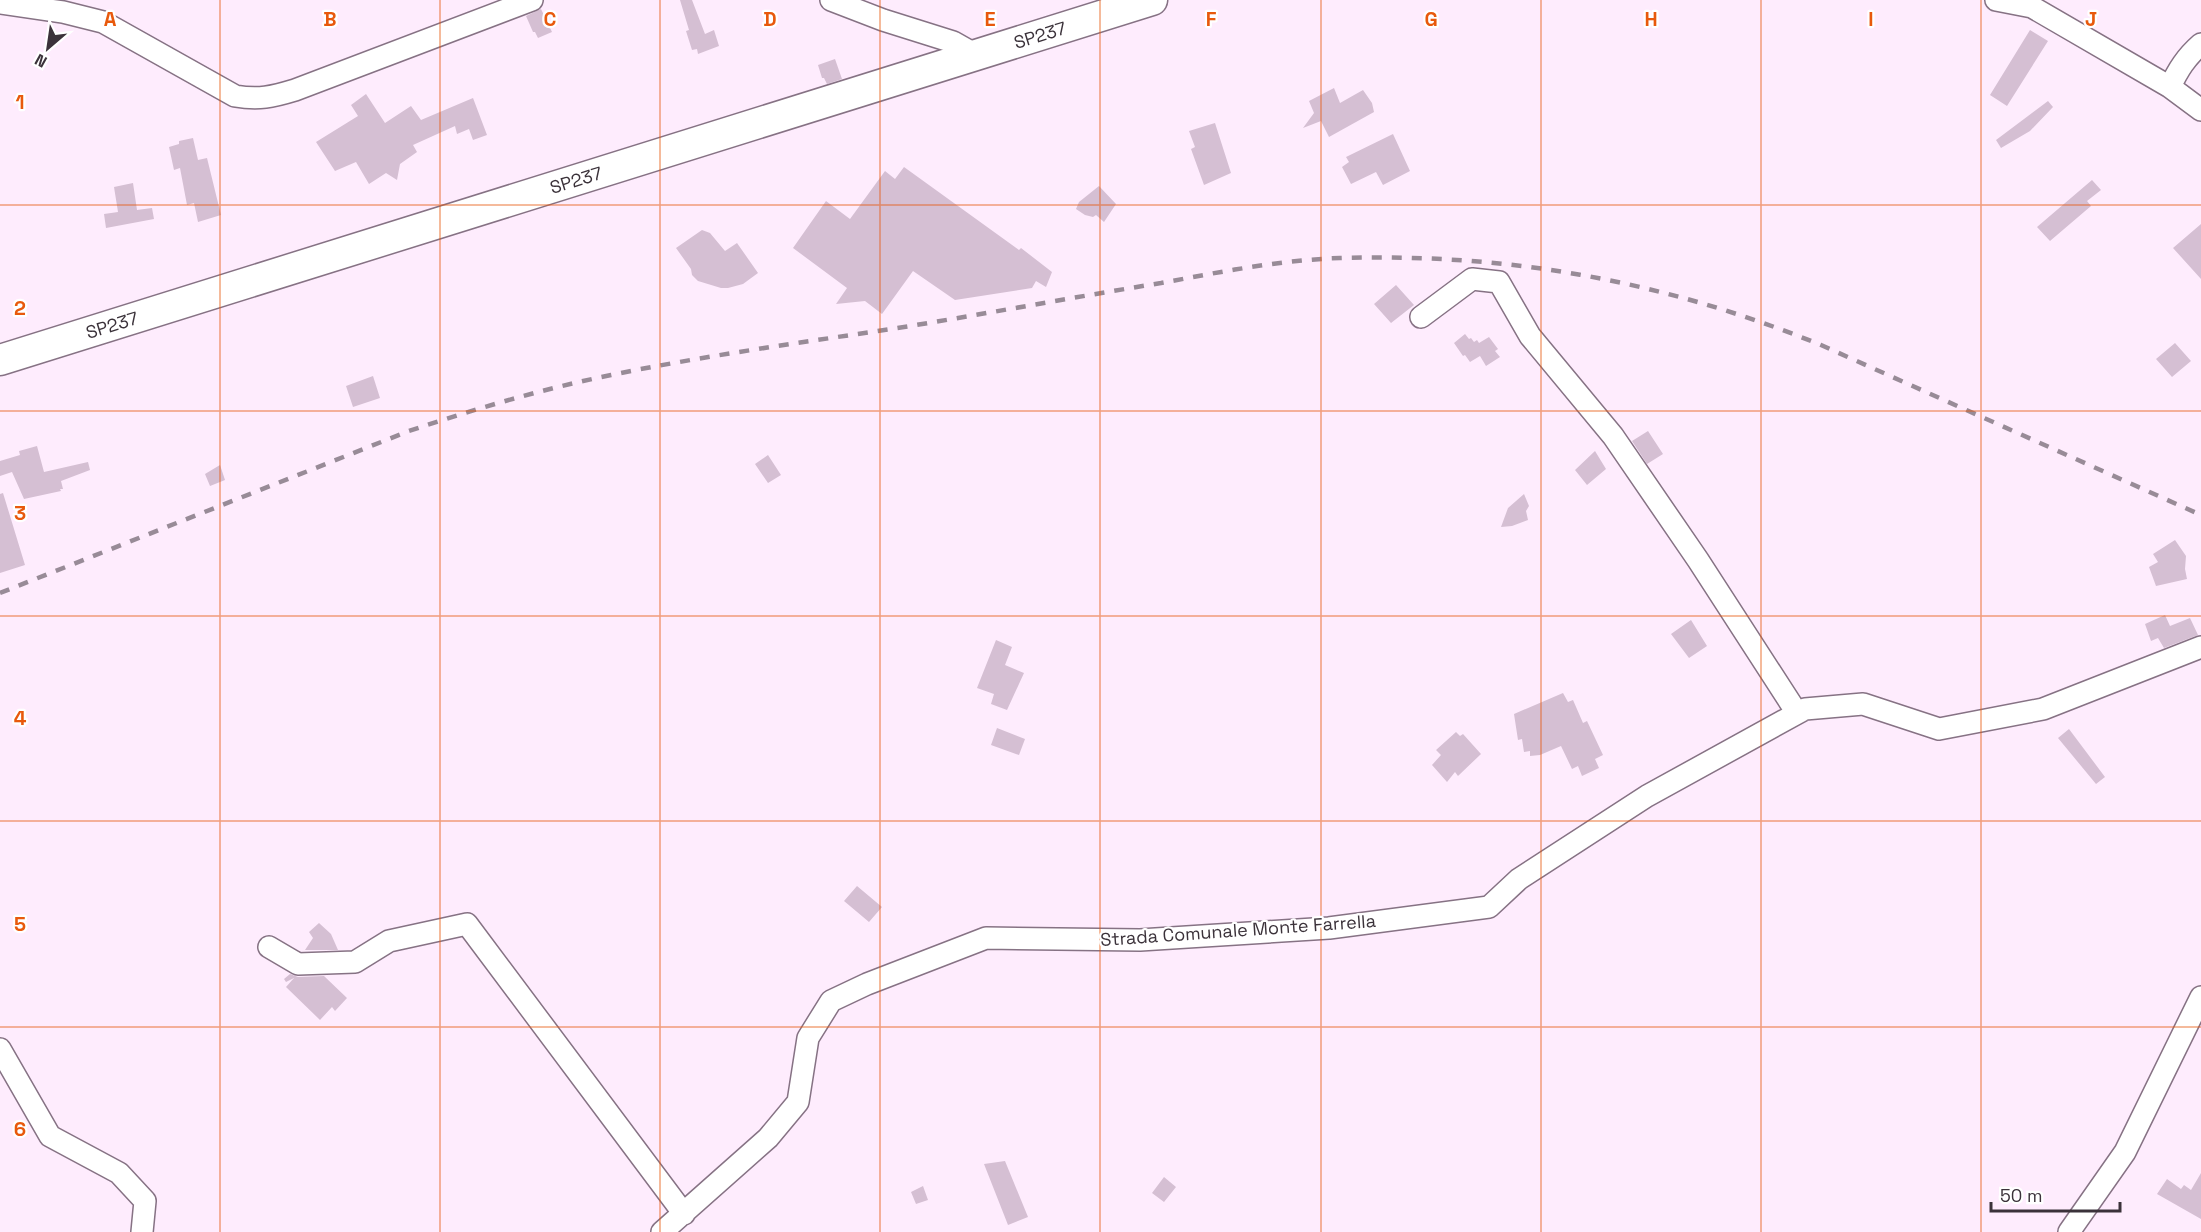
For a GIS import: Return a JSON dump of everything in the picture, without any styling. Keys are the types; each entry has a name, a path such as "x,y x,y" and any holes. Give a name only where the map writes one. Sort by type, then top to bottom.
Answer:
{"main road":[{"name":"SP237","path":"0,360 1152,0"}],"street":[{"path":"0,3 63,12 103,22 235,96 252,99 271,98 294,90 532,0"},
{"path":"831,0 883,20 953,42 976,55"},
{"path":"1996,0 2032,7 2170,87 2201,110"},
{"path":"2170,87 2179,68 2201,44"},
{"path":"1421,317 1472,279 1498,282 1530,336 1613,436 1698,560 1797,712"},
{"name":"Strada Comunale Monte Farrella","path":"662,1232 768,1138 798,1102 808,1038 831,1001 867,984 986,938 1140,940 1329,928 1489,907 1519,879 1647,796 1805,709 1863,704 1939,729 2043,709 2201,647"},
{"path":"269,947 298,964 355,962 389,940 467,924 684,1214"},
{"path":"2069,1232 2125,1152 2201,997"},
{"path":"0,1049 50,1136 119,1173 145,1201 142,1232"}],"building":[{"path":"680,0 692,0 705,34 714,30 719,46 698,54 697,49 692,50"},
{"path":"541,9 552,32 538,38 526,16"},
{"path":"2030,30 2048,41 2007,106 1990,95"},
{"path":"835,59 842,79 827,84 822,78 818,65"},
{"path":"1334,88 1340,103 1363,90 1372,103 1374,112 1329,137 1321,121 1303,128 1314,113 1309,101"},
{"path":"366,94 385,123 411,106 421,120 473,98 487,135 473,140 469,129 457,134 455,126 413,145 417,152 400,164 397,180 386,173 369,184 356,162 335,171 316,142 358,116 351,105"},
{"path":"2048,101 2053,107 2030,131 2001,148 1996,140"},
{"path":"1215,123 1231,173 1204,185 1191,149 1195,147 1189,131"},
{"path":"1393,134 1410,171 1383,185 1376,172 1351,184 1342,167 1349,162 1346,157"},
{"path":"193,138 198,160 207,158 221,215 198,222 194,203 187,205 180,168 174,170 169,147 179,144 179,141"},
{"path":"904,167 1052,272 1046,287 1036,281 1032,288 955,300 913,271 882,314 865,301 836,304 847,288 793,248 826,201 850,219 885,171 895,179"},
{"path":"2092,180 2101,190 2087,201 2091,206 2050,241 2037,227"},
{"path":"133,183 137,210 152,208 154,219 106,228 104,214 118,212 114,187"},
{"path":"1099,186 1116,204 1104,222 1096,215 1093,217 1085,215 1076,209 1079,202"},
{"path":"2201,224 2201,279 2173,248"},
{"path":"702,230 710,233 725,251 737,243 758,273 743,284 728,288 698,281 676,248"},
{"path":"1396,285 1414,305 1391,323 1374,304"},
{"path":"1465,334 1469,339 1471,338 1474,342 1477,340 1479,343 1489,337 1498,349 1495,351 1500,357 1486,366 1480,356 1470,362 1454,343"},
{"path":"2175,343 2191,361 2172,377 2156,359"},
{"path":"373,376 380,398 353,407 346,386"},
{"path":"1648,431 1663,454 1647,464 1632,441"},
{"path":"37,446 44,472 88,462 90,470 61,481 63,489 60,489 61,491 24,499 12,472 0,476 0,461 20,455 19,451"},
{"path":"1595,451 1606,469 1587,485 1575,470"},
{"path":"768,455 781,475 768,483 755,464"},
{"path":"220,465 225,480 210,486 205,474"},
{"path":"3,493 25,565 0,573 0,494"},
{"path":"1524,494 1529,506 1526,511 1528,520 1501,527 1508,508"},
{"path":"2175,540 2186,556 2187,579 2156,586 2149,567 2158,562 2153,554"},
{"path":"2165,615 2170,626 2190,618 2198,635 2164,648 2158,638 2151,641 2145,624"},
{"path":"1691,620 1707,646 1689,658 1671,634"},
{"path":"996,640 1012,647 1005,665 1024,673 1007,710 991,704 994,694 977,688"},
{"path":"1563,693 1568,702 1573,700 1583,723 1587,721 1603,755 1595,759 1599,768 1582,776 1578,766 1572,769 1561,746 1540,755 1530,756 1530,751 1524,752 1522,739 1518,740 1514,714"},
{"path":"997,728 1025,739 1019,755 991,745"},
{"path":"2069,729 2105,777 2096,784 2058,738"},
{"path":"1456,732 1460,736 1463,734 1481,754 1458,776 1455,772 1447,782 1432,765 1441,755 1436,750"},
{"path":"857,886 882,907 869,922 844,901"},
{"path":"319,923 331,934 338,950 305,950 313,938 309,932"},
{"path":"290,974 298,977 324,976 347,998 335,1011 332,1007 320,1020 286,987 294,978 286,982 284,979"},
{"path":"1005,1161 1028,1217 1008,1225 984,1164"},
{"path":"2201,1173 2201,1219 2157,1194 2167,1179 2181,1189 2184,1185 2191,1190"},
{"path":"1164,1177 1176,1187 1164,1202 1152,1193"},
{"path":"923,1186 928,1200 916,1204 911,1192"}],"railway":[{"path":"0,593 409,431 484,407 560,387 684,361 936,322 1228,271 1295,261 1340,258 1464,260 1525,266 1644,288 1703,304 1821,345 2201,515"}]}
